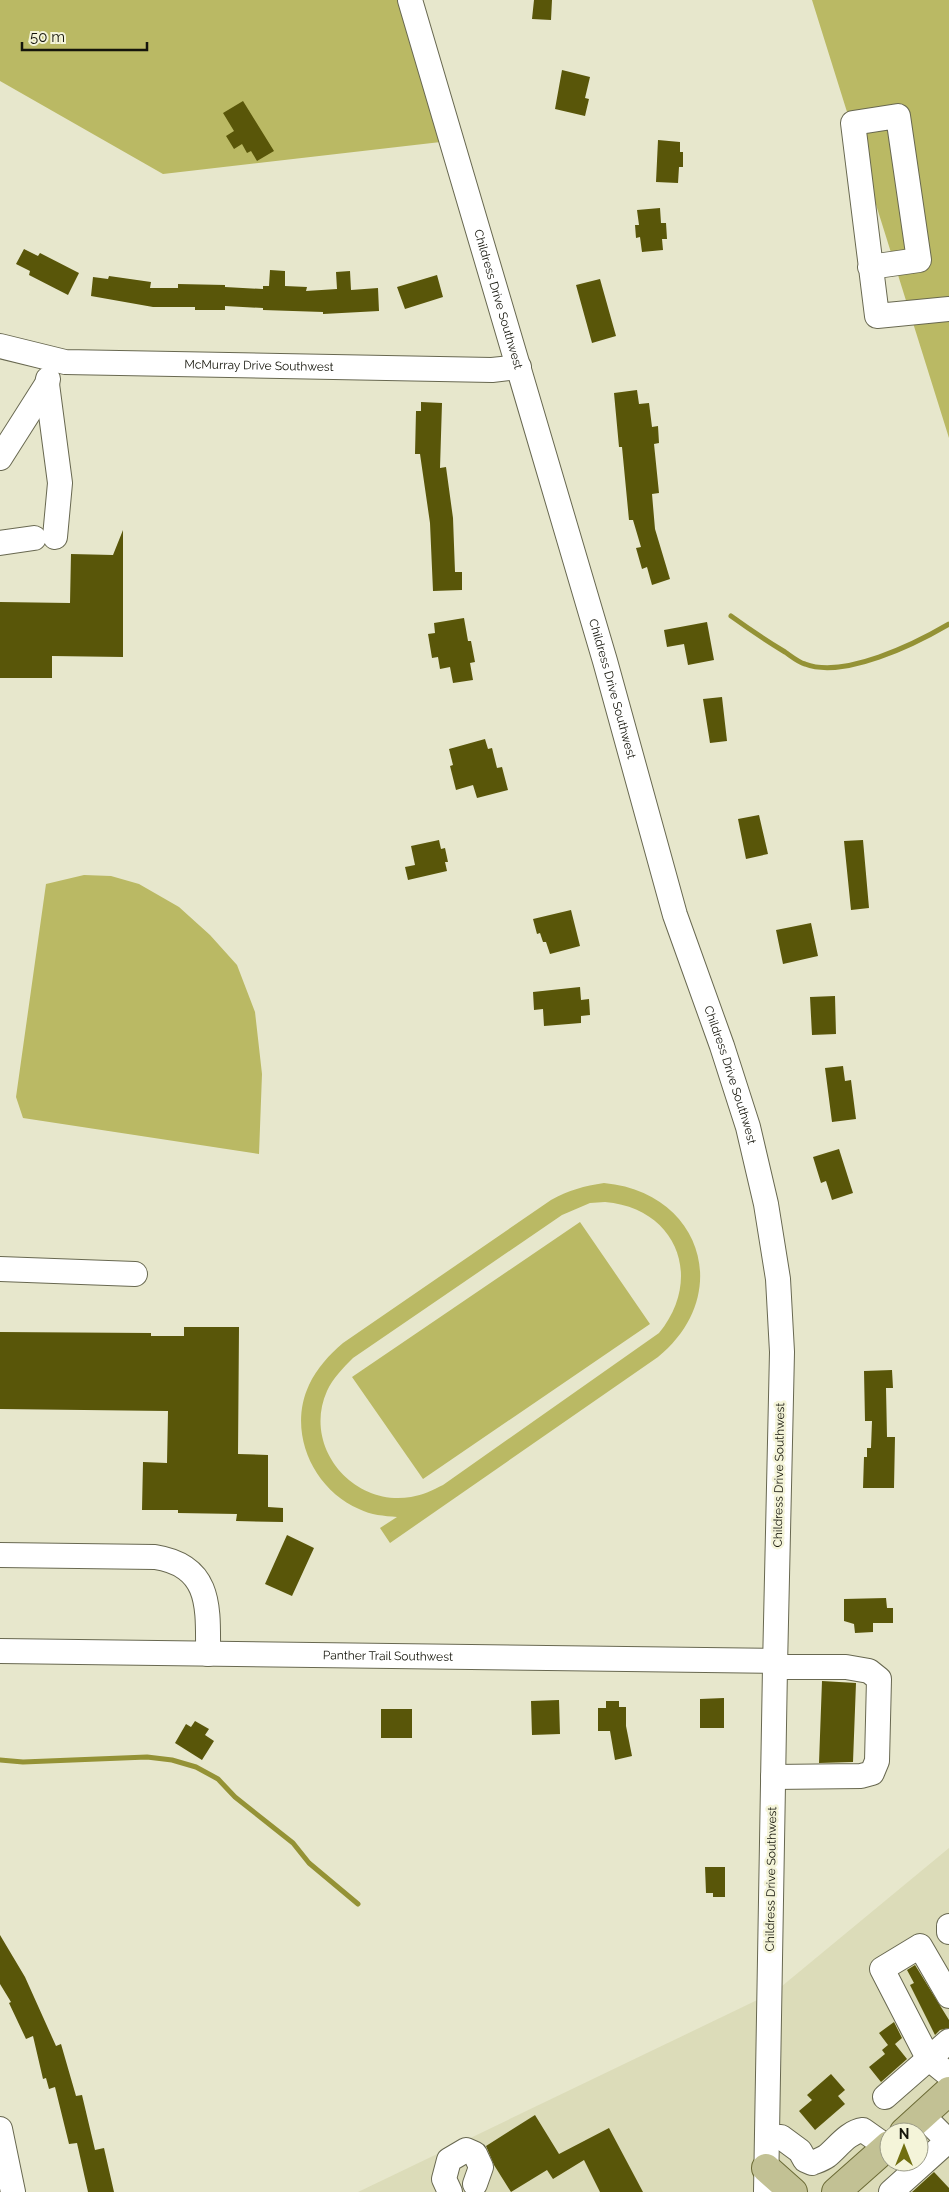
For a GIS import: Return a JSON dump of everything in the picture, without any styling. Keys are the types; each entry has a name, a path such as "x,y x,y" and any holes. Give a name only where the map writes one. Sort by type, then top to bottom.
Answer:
{"main road":[{"path":"915,2122 949,2092"},
{"path":"838,2191 879,2154"},
{"path":"766,2180 793,2192"}],"street":[{"name":"Childress Drive Southwest","path":"410,0 633,757 676,915 748,1127 766,1204 778,1279 782,1352 766,2180"},
{"path":"870,266 919,260 898,116 853,123 870,266 877,316 949,309"},
{"name":"McMurray Drive Southwest","path":"0,347 65,362 482,370 519,366"},
{"path":"0,458 47,384 54,359"},
{"path":"0,543 45,537 60,483 47,384"},
{"path":"0,1269 135,1274"},
{"path":"0,1555 167,1559 183,1567 196,1577 205,1593 208,1609 208,1654"},
{"name":"Panther Trail Southwest","path":"0,1652 775,1664 869,1671 880,1678 877,1761 872,1773 861,1776 773,1777"},
{"path":"949,1926 949,1932"},
{"path":"949,1996 920,1946 882,1969 928,2058 949,2075"},
{"path":"885,2097 949,2041"},
{"path":"0,2129 13,2192"},
{"path":"767,2138 781,2137 800,2151 805,2160 812,2162 825,2158 858,2131 879,2132"},
{"path":"929,2139 948,2141"},
{"path":"891,2192 948,2141"},
{"path":"450,2192 444,2179 450,2160 466,2150 475,2154 481,2167 475,2184"}],"shaded area":[{"path":"0,0 413,0 458,140 163,174 0,81"},
{"path":"812,0 949,0 949,438"},
{"path":"84,875 111,876 139,884 179,907 210,935 237,965 255,1012 262,1074 259,1154 23,1118 16,1097 46,884"},
{"path":"604,1183 638,1191 664,1205 684,1226 696,1250 700,1277 695,1305 682,1332 658,1357 390,1543 380,1528 397,1517 368,1513 343,1500 329,1488 317,1473 308,1457 303,1440 301,1421 303,1403 312,1379 324,1362 343,1343 551,1200 570,1191","holes":["605,1202 630,1207 650,1217 666,1232 676,1249 681,1269 680,1290 673,1312 659,1333 443,1485 428,1492 411,1497 390,1498 370,1493 352,1483 338,1469 327,1452 321,1433 321,1412 329,1386 338,1373 353,1358 562,1215 590,1203"]},
{"path":"580,1222 650,1324 423,1479 352,1377"},
{"path":"949,1848 949,2192 358,2192 776,1991"}],"building":[{"path":"534,0 552,0 551,20 532,19"},
{"path":"562,70 590,77 585,98 589,99 585,116 555,109"},
{"path":"243,101 274,151 257,161 251,151 247,153 242,144 234,149 226,136 234,131 223,113"},
{"path":"658,140 680,142 680,152 683,152 683,167 679,167 678,183 656,182"},
{"path":"660,208 661,223 666,223 667,239 662,239 663,250 642,252 640,237 636,238 635,225 639,225 637,210"},
{"path":"24,249 38,256 40,253 79,273 68,295 29,275 30,271 16,264"},
{"path":"270,270 285,271 285,286 307,287 306,291 337,289 336,272 350,271 351,290 378,288 379,311 323,314 323,312 263,310 263,308 225,306 225,310 195,310 195,307 153,307 91,296 93,277 108,279 109,276 151,282 150,288 178,288 178,284 225,285 225,287 263,289 263,286 269,286"},
{"path":"437,275 443,297 405,309 397,287"},
{"path":"600,279 616,336 592,343 576,285"},
{"path":"637,390 639,404 649,403 652,427 658,426 659,443 654,444 659,493 652,494 655,529 670,579 652,585 647,567 642,569 636,548 641,547 633,520 629,520 622,447 619,447 614,393"},
{"path":"421,402 442,403 440,468 446,467 453,518 455,572 462,572 462,590 433,591 430,523 420,454 415,454 416,411 421,411"},
{"path":"123,530 123,657 52,656 52,678 0,678 0,602 70,603 71,554 113,555"},
{"path":"464,618 468,641 471,641 475,662 470,663 473,680 453,683 450,667 440,669 438,657 432,658 428,634 435,633 434,623"},
{"path":"707,622 714,660 688,665 684,644 667,647 664,630"},
{"path":"722,697 727,741 710,743 703,699"},
{"path":"485,739 488,749 492,748 497,768 502,767 508,790 477,798 473,785 456,790 450,766 453,765 449,749"},
{"path":"759,815 768,854 746,859 738,819"},
{"path":"439,840 441,849 445,848 448,862 445,862 447,871 408,880 405,867 415,865 411,846"},
{"path":"863,840 869,908 851,910 844,841"},
{"path":"571,910 580,946 550,954 546,942 543,942 540,933 537,934 533,919"},
{"path":"811,923 818,956 783,964 776,930"},
{"path":"580,987 581,1000 589,999 590,1015 581,1016 581,1023 544,1026 543,1009 534,1010 533,992"},
{"path":"835,996 836,1034 812,1035 810,997"},
{"path":"843,1066 845,1081 851,1080 856,1119 832,1122 825,1068"},
{"path":"839,1149 853,1193 832,1200 826,1181 821,1183 813,1157"},
{"path":"184,1327 239,1327 238,1454 268,1455 268,1507 283,1508 283,1522 236,1521 237,1514 178,1513 178,1510 142,1510 143,1462 167,1463 168,1411 0,1409 0,1332 151,1333 151,1336 184,1336"},
{"path":"892,1370 893,1388 886,1388 887,1437 895,1437 894,1488 863,1488 864,1457 867,1457 867,1448 871,1448 872,1421 865,1421 864,1371"},
{"path":"287,1535 314,1548 292,1596 265,1584"},
{"path":"886,1598 887,1608 893,1608 893,1623 873,1623 873,1632 855,1633 854,1624 844,1621 844,1599"},
{"path":"822,1681 856,1683 853,1762 819,1763"},
{"path":"724,1698 724,1728 700,1728 700,1699"},
{"path":"559,1700 560,1734 532,1735 531,1701"},
{"path":"606,1701 619,1701 619,1707 626,1707 626,1726 632,1756 615,1760 610,1731 598,1731 598,1708 606,1708"},
{"path":"381,1709 412,1709 412,1738 381,1738"},
{"path":"195,1721 209,1729 205,1735 214,1741 202,1760 175,1743 186,1724 191,1727"},
{"path":"705,1867 725,1867 725,1897 713,1897 713,1893 706,1893"},
{"path":"0,1935 25,1977 56,2046 61,2044 76,2096 82,2095 95,2150 104,2148 114,2192 88,2192 77,2143 69,2144 55,2087 49,2089 46,2078 43,2079 33,2036 26,2039 9,2003 11,2002 0,1984"},
{"path":"915,1965 949,2020 949,2028 940,2030 935,2035 910,1985 914,1983 907,1970"},
{"path":"894,2022 902,2038 895,2044 907,2059 881,2082 869,2067 885,2054 882,2050 888,2045 879,2033"},
{"path":"831,2074 845,2090 838,2096 845,2104 815,2130 799,2111 812,2100 807,2095"},
{"path":"535,2115 559,2154 609,2128 643,2192 600,2192 584,2160 553,2179 547,2170 511,2192 494,2165 486,2146"},
{"path":"934,2172 949,2188 949,2192 912,2192"}],"waterway":[{"path":"731,616 797,660 805,664 821,667 839,667 879,657 918,641 949,624"},
{"path":"0,1760 23,1762 147,1757 172,1760 196,1767 218,1779 235,1797 293,1843 309,1863 358,1904"}]}
